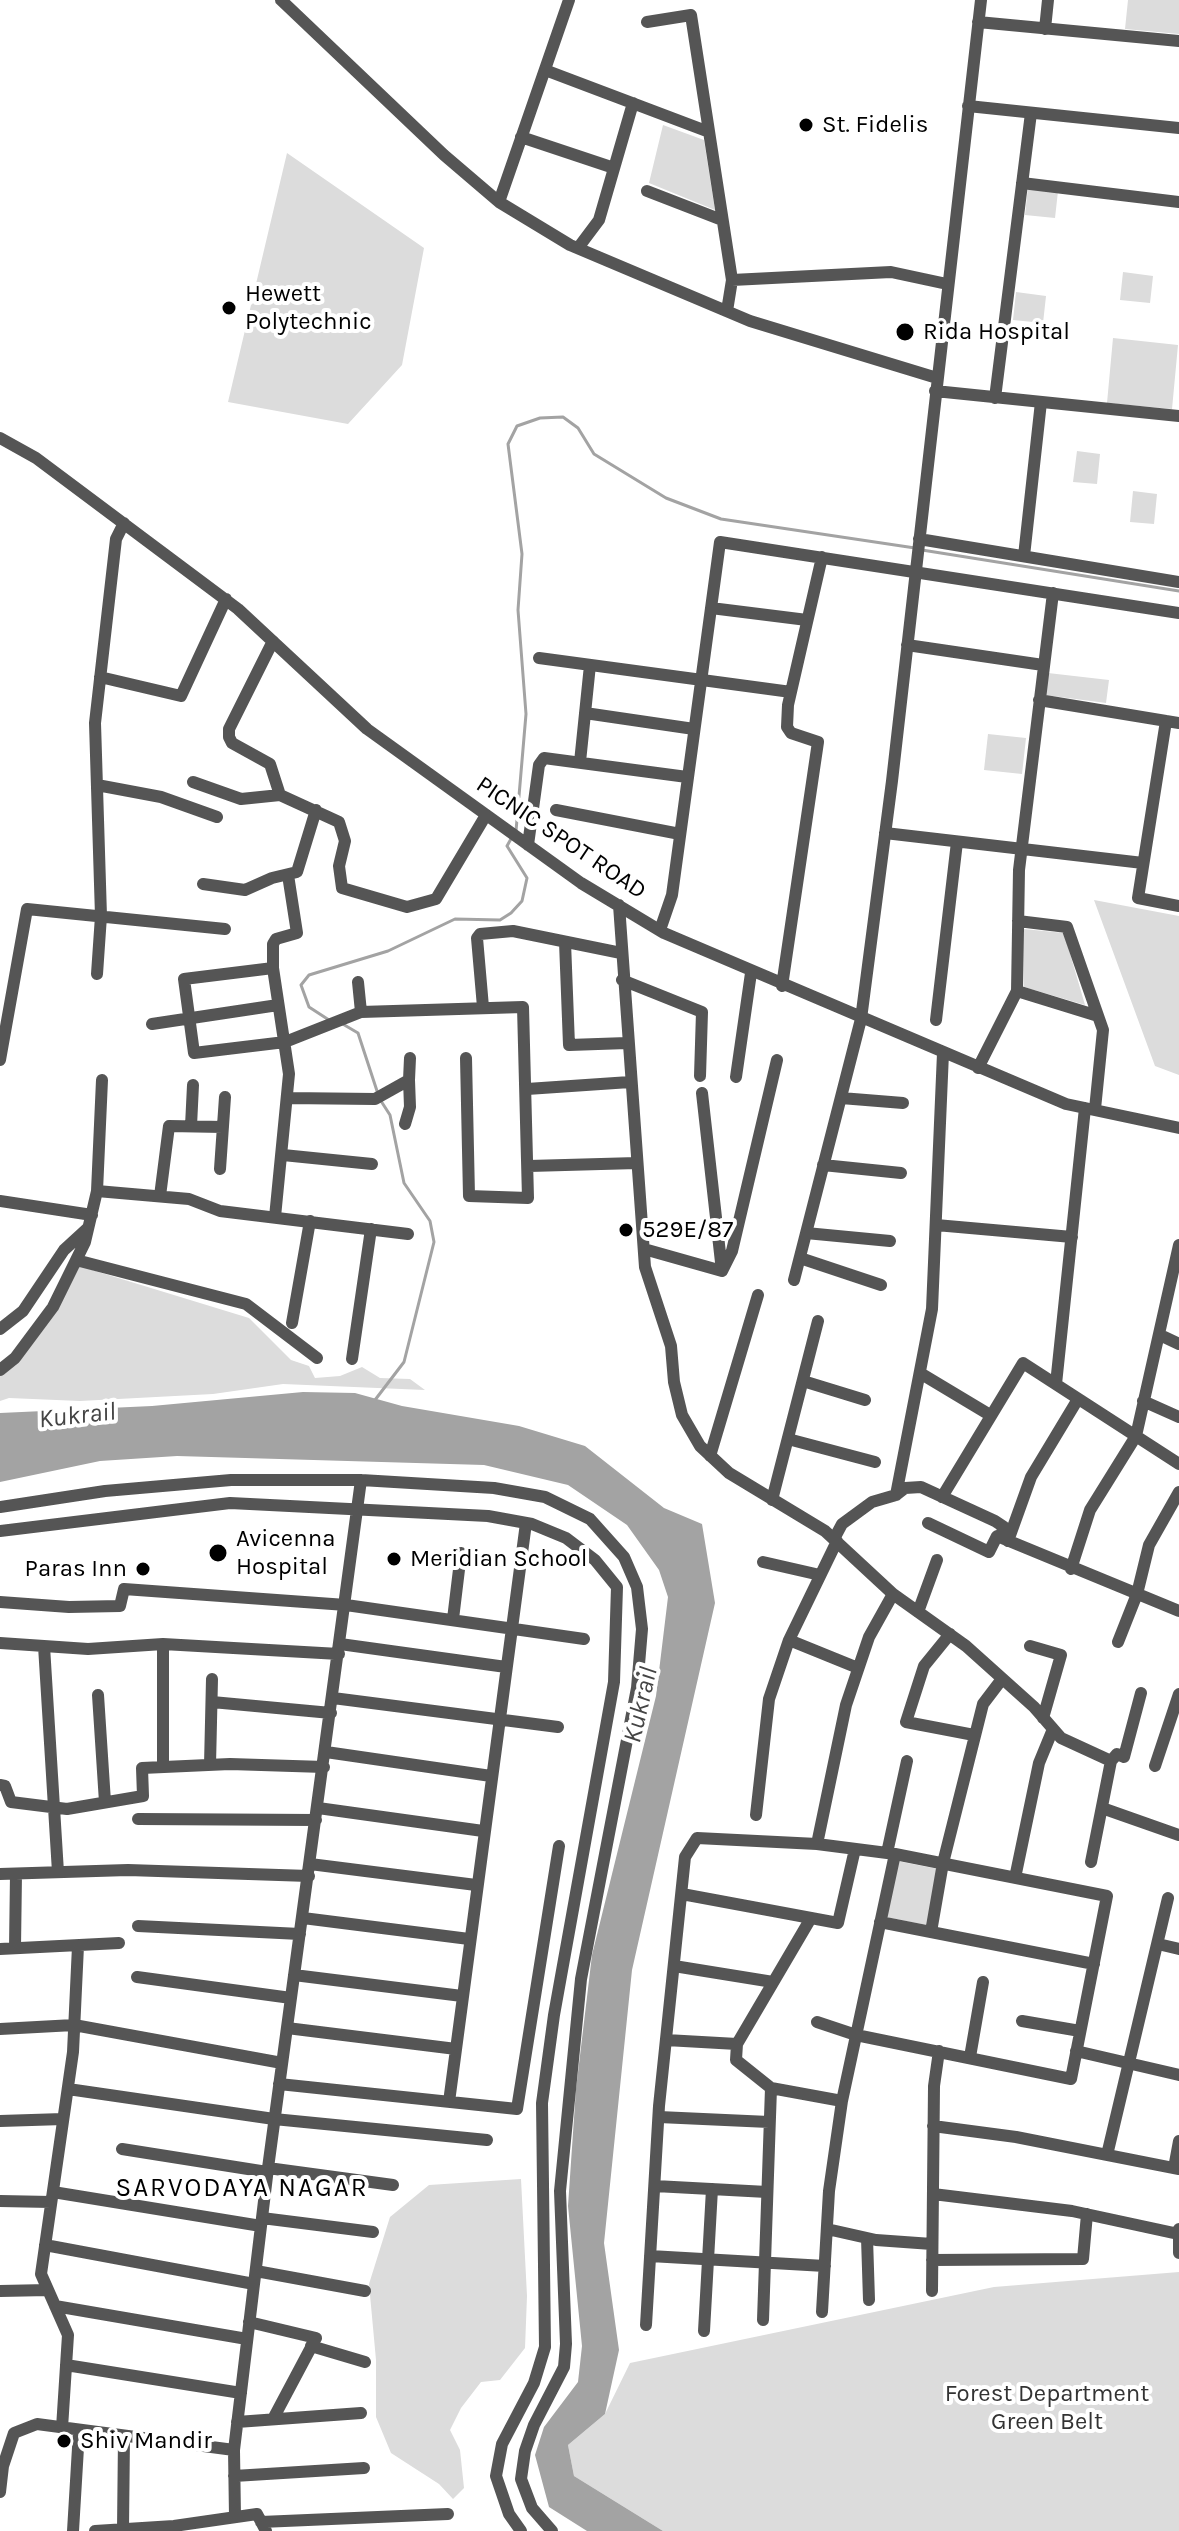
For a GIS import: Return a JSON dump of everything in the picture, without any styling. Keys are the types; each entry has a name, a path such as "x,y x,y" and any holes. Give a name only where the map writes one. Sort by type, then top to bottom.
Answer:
{"street":[{"path":"281,0 444,155 499,202 578,248 727,311 936,385 995,398 1179,416"},
{"path":"499,202 569,0"},
{"path":"794,1280 861,1019 981,0"},
{"path":"1045,29 1048,0"},
{"path":"647,22 691,15 732,280 727,311"},
{"path":"978,22 1179,41"},
{"path":"545,70 709,132"},
{"path":"578,248 599,220 633,103"},
{"path":"968,106 1179,128"},
{"path":"995,398 1031,113"},
{"path":"521,137 614,168"},
{"path":"1022,183 1179,202"},
{"path":"647,191 722,220"},
{"path":"732,280 891,272 947,284"},
{"path":"1024,556 1041,402"},
{"name":"PICNIC SPOT ROAD","path":"0,438 36,458 226,599 367,729 505,829 660,930 751,973 1066,1104 1179,1128"},
{"path":"97,974 101,916 95,723 116,539 124,523"},
{"path":"660,930 672,895 720,542 1179,613"},
{"path":"918,546 1024,556 1179,582"},
{"path":"782,986 818,742 791,733 787,727 791,692 822,557"},
{"path":"978,1068 1017,991 1021,849 1053,593"},
{"path":"100,677 181,696 226,599"},
{"path":"711,608 807,620"},
{"path":"273,641 229,729 229,737 270,764 280,795"},
{"path":"907,645 1043,665"},
{"path":"539,658 791,692"},
{"path":"580,762 590,665"},
{"path":"1039,700 1173,722 1138,898 1179,906"},
{"path":"585,713 694,729"},
{"path":"524,842 541,761 550,756 687,777"},
{"path":"193,782 241,799 280,795 339,822 345,841 339,866 342,888 407,907 436,899 486,815"},
{"path":"97,785 161,797 217,817"},
{"path":"203,884 245,890 300,869 316,810"},
{"path":"556,810 680,834"},
{"path":"885,833 1143,863"},
{"path":"936,1020 957,842"},
{"path":"275,1217 289,1074 273,968 273,941 297,933 288,875"},
{"path":"619,905 622,980 644,1249 652,1293 671,1346 674,1382 682,1415 710,1456 729,1473 835,1540 893,1594 950,1634 1002,1679 1061,1738 1111,1761"},
{"path":"0,1060 27,909 225,929"},
{"path":"1018,921 1067,927 1103,1030 1072,1237 1056,1384"},
{"path":"483,1007 478,935 513,931 621,953"},
{"path":"565,942 569,1045 627,1043"},
{"path":"273,968 188,977 182,982 194,1053 285,1042 335,1025 361,1012 521,1006 525,1009 528,1198 469,1196 466,1058"},
{"path":"736,1077 751,973"},
{"path":"622,980 702,1012 700,1076"},
{"path":"358,982 361,1012"},
{"path":"1017,991 1098,1016"},
{"path":"152,1024 278,1005"},
{"path":"896,1495 932,1309 943,1053"},
{"path":"405,1124 410,1107 410,1058"},
{"path":"722,1271 739,1222 777,1060"},
{"path":"0,1370 15,1358 53,1307 88,1228 97,1191 102,1080"},
{"path":"287,1098 375,1099 409,1080"},
{"path":"527,1089 630,1082"},
{"path":"191,1126 193,1085"},
{"path":"702,1093 722,1271"},
{"path":"220,1169 225,1097"},
{"path":"841,1098 903,1103"},
{"path":"160,1196 169,1126 223,1127"},
{"path":"283,1155 372,1164"},
{"path":"529,1166 637,1163"},
{"path":"823,1165 901,1173"},
{"path":"97,1191 189,1199 220,1211 408,1234"},
{"path":"0,1201 92,1215"},
{"path":"292,1323 310,1221"},
{"path":"936,1225 1072,1237"},
{"path":"0,1329 23,1311 64,1250 88,1228"},
{"path":"352,1359 371,1229"},
{"path":"806,1233 890,1241"},
{"path":"644,1249 722,1271"},
{"path":"1071,1569 1090,1510 1136,1436 1179,1249"},
{"path":"800,1258 881,1285"},
{"path":"76,1260 246,1304 317,1358"},
{"path":"710,1456 758,1295"},
{"path":"772,1500 818,1321"},
{"path":"1160,1335 1179,1344"},
{"path":"942,1497 1023,1363 1179,1464"},
{"path":"920,1373 990,1415"},
{"path":"803,1381 865,1400"},
{"path":"928,1523 989,1552 1004,1539 1031,1477 1078,1399"},
{"path":"1143,1401 1179,1417"},
{"path":"788,1439 875,1462"},
{"path":"0,1507 105,1491 231,1480 361,1480 494,1488 545,1497 590,1519 624,1557 637,1587 642,1629 637,1688 581,1979 560,2191 566,2344 564,2367 534,2425 525,2451 521,2479 532,2508 552,2531"},
{"path":"235,2517 234,2450 261,2222 361,1480"},
{"path":"756,1815 769,1699 789,1640 842,1524 872,1502 896,1495 905,1488 921,1487 995,1521 1004,1527 1004,1539"},
{"path":"1118,1642 1137,1594 1149,1545 1179,1492"},
{"path":"0,1531 230,1503 488,1516 526,1523 566,1538 595,1560 617,1587 618,1635 614,1682 554,2015 542,2103 545,2347 534,2383 502,2444 496,2476 509,2514 521,2531"},
{"path":"449,2102 526,1523"},
{"path":"1004,1539 1179,1611"},
{"path":"453,1619 461,1553"},
{"path":"918,1612 937,1560"},
{"path":"763,1562 820,1575"},
{"path":"0,1602 69,1607 120,1606 124,1589 346,1605 584,1639"},
{"path":"817,1844 846,1705 869,1637 893,1594"},
{"path":"950,1634 924,1666 906,1722 974,1735"},
{"path":"789,1640 858,1668"},
{"path":"0,1643 88,1649 163,1644 340,1649 506,1667"},
{"path":"163,1644 163,1767"},
{"path":"44,1646 58,1872"},
{"path":"1030,1646 1061,1655 1043,1718"},
{"path":"210,1765 212,1679"},
{"path":"931,1932 943,1863 974,1735 983,1704 1002,1679"},
{"path":"1091,1862 1111,1761 1117,1754 1124,1757 1141,1693"},
{"path":"1155,1766 1179,1694"},
{"path":"98,1695 105,1802"},
{"path":"333,1698 558,1727"},
{"path":"212,1702 331,1713"},
{"path":"1015,1878 1039,1763 1053,1729"},
{"path":"326,1752 491,1776"},
{"path":"822,2312 827,2229 842,2101 880,1922 907,1761"},
{"path":"0,1785 5,1786 11,1802 54,1807 143,1796 142,1768 210,1765 324,1767"},
{"path":"1102,1808 1179,1835"},
{"path":"138,1819 317,1814 483,1831"},
{"path":"646,2325 659,2117 685,1857 697,1838 817,1844 891,1854 1107,1896 1071,2079 856,2035 817,2022"},
{"path":"279,2084 517,2109 559,1846"},
{"path":"682,1894 838,1923 855,1849"},
{"path":"0,1874 310,1870 476,1885"},
{"path":"15,1948 16,1874"},
{"path":"1107,2155 1168,1898"},
{"path":"303,1918 469,1939"},
{"path":"811,1918 737,2044 736,2060 771,2088 842,2101"},
{"path":"880,1922 1094,1964"},
{"path":"138,1926 300,1934"},
{"path":"0,1949 119,1943"},
{"path":"1158,1944 1179,1949"},
{"path":"62,2428 68,2335 41,2274 68,2089 78,1946"},
{"path":"674,1966 773,1982"},
{"path":"294,1975 462,1996"},
{"path":"137,1977 291,1998"},
{"path":"970,2057 983,1982"},
{"path":"1022,2021 1080,2031"},
{"path":"0,2029 74,2025 282,2063"},
{"path":"287,2028 456,2049"},
{"path":"666,2040 737,2044"},
{"path":"932,2291 933,2126 939,2051"},
{"path":"1076,2051 1179,2075"},
{"path":"763,2320 771,2088"},
{"path":"68,2089 274,2119 487,2140"},
{"path":"659,2117 769,2122"},
{"path":"0,2121 63,2119"},
{"path":"933,2126 1016,2137 1177,2168 1179,2141"},
{"path":"122,2149 393,2185"},
{"path":"655,2186 767,2192"},
{"path":"704,2331 712,2189"},
{"path":"933,2194 1087,2214 1178,2234"},
{"path":"0,2201 52,2197 373,2232"},
{"path":"932,2260 1083,2259 1087,2214"},
{"path":"1179,2226 1179,2253"},
{"path":"827,2229 867,2238 932,2244"},
{"path":"867,2238 869,2300"},
{"path":"45,2245 255,2278 365,2291"},
{"path":"650,2256 825,2266"},
{"path":"0,2291 48,2290"},
{"path":"55,2306 247,2339"},
{"path":"249,2322 316,2338 273,2419"},
{"path":"311,2346 365,2362"},
{"path":"66,2365 241,2393"},
{"path":"237,2422 361,2413"},
{"path":"0,2492 2,2466 14,2433 37,2424 234,2450"},
{"path":"73,2531 79,2431"},
{"path":"123,2529 124,2437"},
{"path":"234,2476 364,2468"},
{"path":"95,2531 257,2514 263,2527 448,2514"}],"green space":[{"path":"1128,0 1179,0 1179,34 1125,29"},
{"path":"663,125 704,140 715,210 649,183"},
{"path":"287,153 424,248 402,365 348,424 228,402"},
{"path":"1028,187 1058,191 1055,218 1025,215"},
{"path":"1123,272 1153,276 1150,303 1120,300"},
{"path":"1016,292 1046,296 1043,323 1013,320"},
{"path":"1113,338 1178,345 1172,409 1107,403"},
{"path":"1077,451 1100,454 1097,484 1073,482"},
{"path":"1133,491 1157,494 1154,524 1130,522"},
{"path":"1048,673 1109,680 1106,703 1045,695"},
{"path":"988,734 1026,738 1022,774 984,770"},
{"path":"1094,900 1179,916 1179,1075 1155,1066"},
{"path":"1024,929 1064,933 1085,1005 1024,987"},
{"path":"79,1266 249,1318 291,1360 309,1366 315,1378 340,1376 362,1367 380,1378 410,1379 425,1390 283,1384 213,1394 80,1401 9,1398 0,1401 0,1369 15,1366"},
{"path":"897,1861 938,1869 927,1925 886,1917"},
{"path":"521,2179 527,2296 525,2348 500,2380 481,2382 461,2408 450,2430 460,2450 464,2488 453,2499 439,2484 391,2453 376,2417 376,2360 369,2284 390,2217 429,2185"},
{"name":"Forest Department Green Belt","path":"1179,2272 1179,2531 663,2531 574,2476 568,2445 605,2414 630,2363 994,2287"}],"water":[{"name":"Kukrail","path":"303,1392 355,1393 402,1406 519,1426 585,1446 664,1508 702,1524 715,1603 632,1970 604,2243 619,2350 605,2414 568,2445 574,2476 663,2531 587,2531 549,2507 535,2455 544,2427 578,2382 582,2346 568,2206 576,2089 592,1955 656,1696 668,1597 659,1570 627,1525 568,1485 484,1465 177,1456 100,1461 0,1482 0,1413 152,1406"}],"waterway":[{"path":"516,831 526,714 518,610 522,554 508,444 517,426 540,418 563,417 578,428 594,454 666,498 721,519 915,548"},
{"path":"922,550 1179,591"},
{"path":"329,1020 309,1007 301,985 309,975 388,951 455,919 500,920 511,913 522,901 527,878 507,846 512,837"},
{"path":"341,1023 358,1033 378,1094"},
{"path":"375,1400 404,1362 434,1242 430,1221 404,1183 390,1115 381,1101"}],"place":[{"name":"St. Fidelis","path":"806,125"},
{"name":"Hewett Polytechnic","path":"229,308"},
{"name":"Rida Hospital","path":"905,332"},
{"name":"529E/87","path":"626,1230"},
{"name":"Avicenna Hospital","path":"218,1553"},
{"name":"Meridian School","path":"394,1559"},
{"name":"Paras Inn","path":"143,1569"},
{"name":"Shiv Mandir","path":"64,2441"}],"district":[{"name":"SARVODAYA NAGAR","path":"242,2189"}]}
